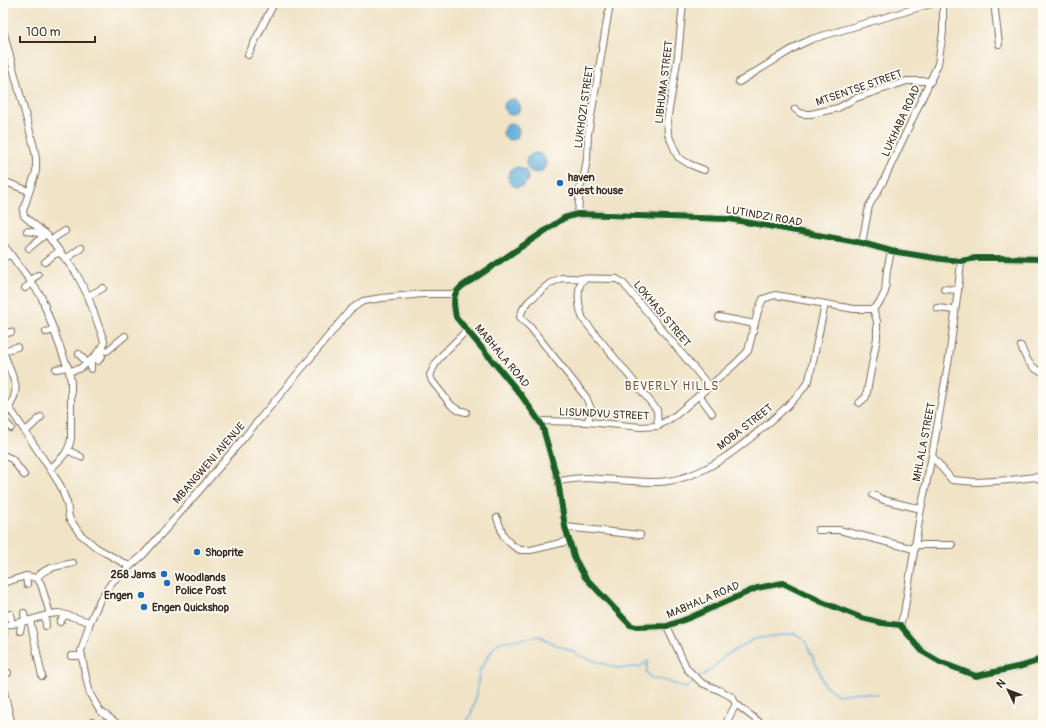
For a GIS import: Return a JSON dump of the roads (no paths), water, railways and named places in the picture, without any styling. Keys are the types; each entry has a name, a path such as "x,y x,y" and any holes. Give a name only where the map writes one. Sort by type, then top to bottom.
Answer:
{"street":[{"path":"248,55 274,3"},
{"name":"LUKHOZI STREET","path":"578,214 580,188 587,159 588,134 610,3"},
{"name":"LIBHUMA STREET","path":"683,3 678,56 667,121 668,134 678,157 704,170"},
{"path":"739,82 799,45 812,39 934,3"},
{"name":"LUKHABA ROAD","path":"862,243 869,206 883,182 938,64 943,32 943,3"},
{"path":"994,3 999,44"},
{"path":"3,30 36,158 36,171 23,212 24,216 45,233 76,273 88,296 104,341 103,347 89,364 79,368 56,369"},
{"name":"MTSENTSE STREET","path":"795,109 800,113 811,114 838,108 856,98 907,81 931,81"},
{"path":"3,181 29,191"},
{"name":"LUTINDZI ROAD","path":"455,294 459,287 472,280 564,218 578,214 729,219 862,243 891,251 961,261 976,258 1043,259"},
{"path":"27,231 45,233"},
{"path":"51,240 65,231"},
{"path":"29,248 45,233"},
{"path":"4,247 41,296 54,330 57,347 69,369 71,382 70,447 66,454 50,469"},
{"path":"66,259 81,248"},
{"path":"859,403 866,397 877,338 877,321 873,309 880,302 885,292 887,270 891,251"},
{"path":"45,262 61,252"},
{"path":"3,257 11,256"},
{"name":"MHLALA STREET","path":"900,625 904,613 914,547 949,358 961,261"},
{"path":"20,280 29,279 38,275"},
{"name":"LOKHASI STREET","path":"588,422 591,409 586,397 531,328 520,317 523,309 529,301 549,284 561,278 617,279 623,283 709,386"},
{"path":"25,288 29,279"},
{"path":"584,279 579,287 579,305 583,319 657,410 658,426"},
{"path":"88,296 103,288"},
{"path":"944,289 958,290"},
{"name":"MBANGWENI AVENUE","path":"119,725 100,710 90,694 84,673 81,651 90,622 100,600 112,582 143,554 199,490 350,310 363,301 382,298 423,294 455,294"},
{"name":"MABHALA ROAD","path":"455,294 453,303 456,317 521,395 542,425 558,481 565,527 575,559 585,577 630,625 636,627 668,626 757,588 783,583 822,602 862,618 882,623 900,625"},
{"name":"LISUNDVU STREET","path":"539,421 588,422 641,427 658,426 676,415 748,351 758,311 763,299 775,295 854,309 873,309"},
{"name":"MOBA STREET","path":"558,481 583,478 652,482 668,481 701,471 736,450 793,401 805,387 809,380 825,304"},
{"path":"937,308 956,310"},
{"path":"720,317 755,324"},
{"path":"46,332 54,330"},
{"path":"466,412 458,410 451,404 432,381 430,374 437,361 467,330"},
{"path":"3,334 11,332"},
{"path":"99,351 107,351 125,336"},
{"path":"1021,346 1028,361 1038,371 1043,372"},
{"path":"11,428 3,420 15,395 16,389 3,352 18,349"},
{"path":"98,361 102,356 99,351"},
{"path":"79,354 89,364"},
{"path":"699,395 712,413"},
{"path":"3,402 9,407 60,485 67,503 69,518 80,534 97,548 129,566"},
{"path":"24,432 41,417"},
{"path":"68,450 81,457"},
{"path":"3,455 12,459 24,475"},
{"path":"932,456 952,480 984,482 1036,477 1043,481"},
{"path":"873,495 884,500 921,508"},
{"path":"497,518 504,538 520,550 531,550 569,540"},
{"path":"565,527 640,535"},
{"path":"818,530 839,530 914,547 952,545"},
{"path":"50,561 51,568"},
{"path":"37,578 40,573 51,568 60,568 73,563"},
{"path":"26,576 27,584"},
{"path":"3,583 26,576 37,578 41,584 42,598 48,615 46,626"},
{"path":"24,613 40,672"},
{"path":"4,635 3,626 59,613 90,622"},
{"path":"10,614 12,624"},
{"path":"60,622 65,615"},
{"path":"20,631 26,621"},
{"path":"900,625 923,652 940,662 976,676 1035,662 1043,655"},
{"path":"668,626 687,670 702,683 732,697 736,704 764,725"},
{"path":"71,656 82,656"},
{"path":"3,688 12,725"},
{"path":"725,725 736,704"}],"water":[{"path":"512,99 519,104 520,107 515,114 512,115 505,110 504,107 509,100"},
{"path":"511,124 518,129 519,132 514,139 511,140 504,135 503,132 508,125"},
{"path":"536,153 543,156 546,163 543,170 536,173 529,170 526,163 529,156"},
{"path":"518,167 525,170 528,177 525,184 518,187 511,184 508,177 511,170"}],"waterway":[{"path":"699,678 715,666 723,657 754,639 794,633 805,641 824,685 838,695 859,692 878,695"},
{"path":"465,725 471,714 477,694 480,670 494,647 500,642 540,636 580,656 617,668 639,667 648,661 646,672 652,679 663,680 686,688 696,680"}],"place":[{"name":"haven guest house","path":"560,183"},
{"name":"Shoprite","path":"197,552"},
{"name":"268 Jams","path":"164,574"},
{"name":"Woodlands Police Post","path":"167,583"},
{"name":"Engen","path":"141,595"},
{"name":"Engen Quickshop","path":"144,607"}],"district":[{"name":"BEVERLY HILLS","path":"672,386"}]}
